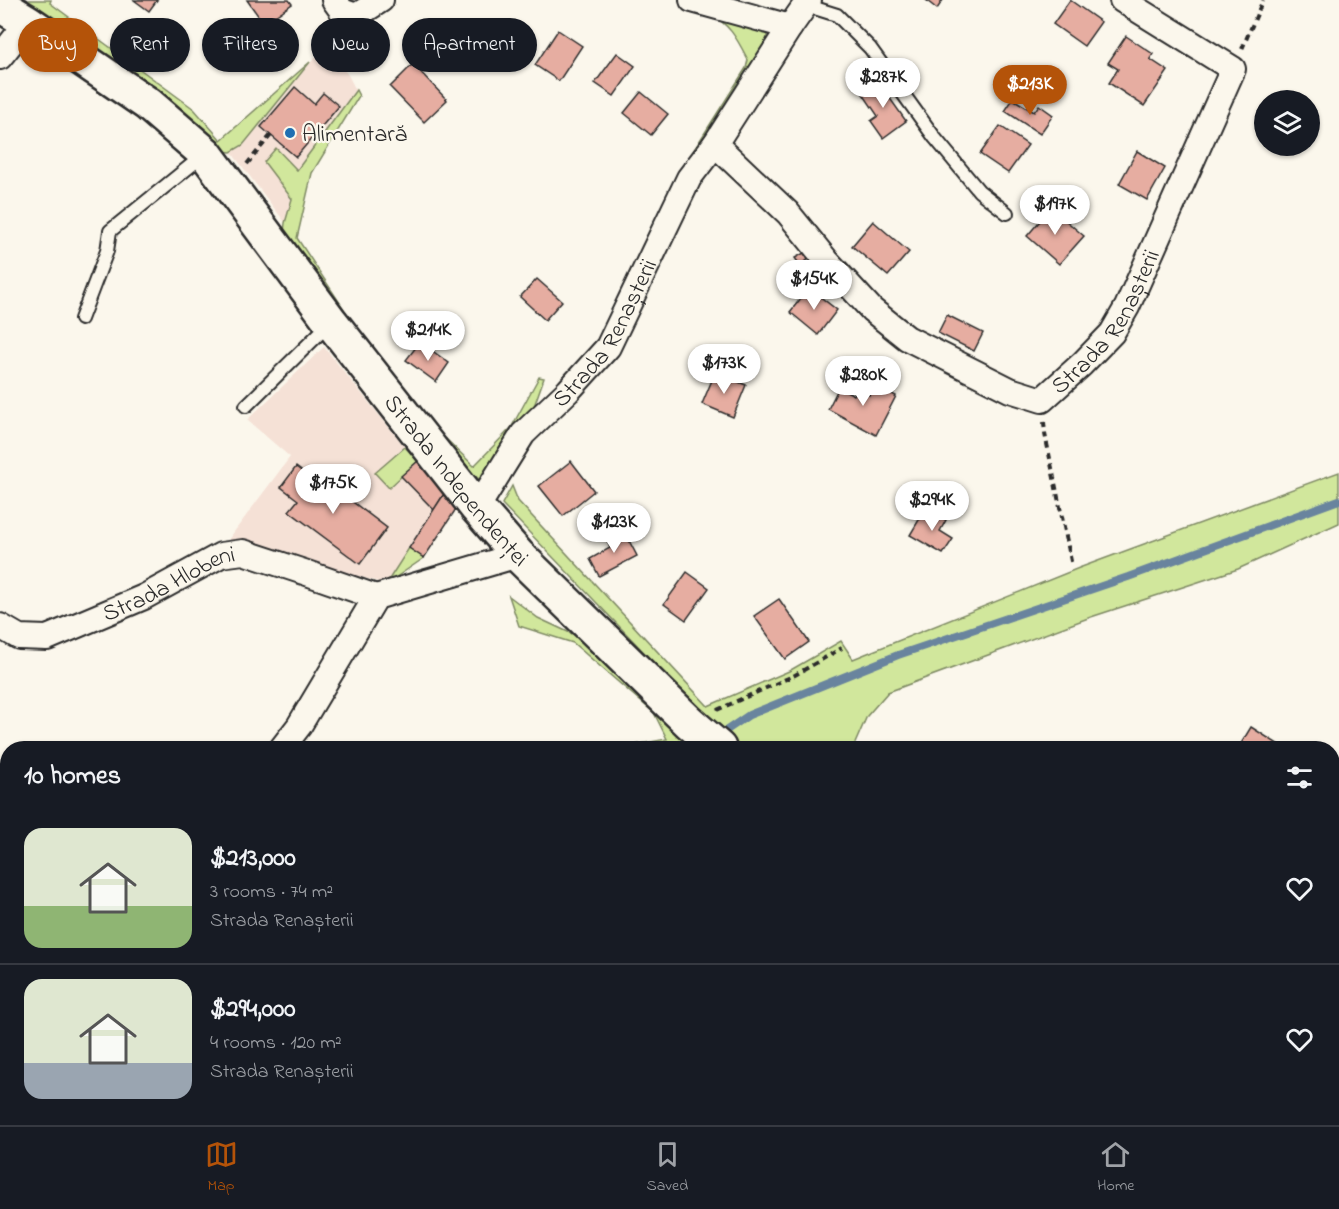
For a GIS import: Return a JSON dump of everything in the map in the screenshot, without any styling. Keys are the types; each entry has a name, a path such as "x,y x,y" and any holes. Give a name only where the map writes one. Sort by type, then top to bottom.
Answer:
{"main road":[{"name":"Strada Independenței","path":"0,5 21,18"},
{"name":"Strada Independenței","path":"98,70 148,104 206,154 331,322 477,508 518,555 711,741"}],"street":[{"path":"334,0 342,11 356,16 381,0"},
{"path":"692,0 789,27"},
{"path":"1122,0 1233,69"},
{"name":"Strada Renașterii","path":"477,508 523,435 608,347 689,178 715,144 789,27 807,3"},
{"path":"0,57 18,34"},
{"name":"Strada Renașterii","path":"715,144 788,213 827,261 872,310 907,338 1010,390 1042,400 1112,333 1127,308 1233,69"},
{"name":"Strada Hlobeni","path":"0,626 19,637 47,638 144,597 221,555 243,552 376,597"},
{"path":"287,741 299,726 376,597 518,555"}],"lane":[{"name":"Strada Renașterii","path":"807,3 837,15 870,48 935,138 979,191 1007,213"},
{"path":"81,320 107,251 110,231 206,154"},
{"path":"246,406 331,322"}],"path":[{"path":"1233,69 1263,0"},
{"path":"230,186 271,135"},
{"path":"1042,400 1045,434 1072,566"},
{"path":"691,724 795,675 842,648"}],"shaded area":[{"path":"311,62 311,72 346,72 359,96 312,172 297,238 222,140"},
{"path":"324,347 405,447 376,473 389,488 418,461 444,494 386,584 228,540 290,457 247,420"}],"green space":[{"path":"22,0 51,0 50,3 70,18 46,18"},
{"path":"708,12 754,24 767,35 766,46 712,132 692,153 746,68 748,60 732,33"},
{"path":"98,38 110,47 110,67 98,58"},
{"path":"310,62 243,145 231,152 220,151 116,72 144,72 194,109 221,140"},
{"path":"356,90 359,96 312,173 297,238 424,430 284,232 292,199 264,162 276,148 297,170"},
{"path":"539,377 544,378 533,409 481,481 442,446 446,439 474,466 511,428"},
{"path":"405,447 418,461 389,488 375,473"},
{"path":"1339,472 1339,523 1238,569 1091,617 888,692 867,716 856,741 732,741 707,718 502,504 512,486 518,501 708,706 789,671 841,641 853,659 1079,568"},
{"path":"409,548 424,558 386,584"},
{"path":"509,596 538,618 596,645 695,741 656,741 667,739 654,713 573,643 519,626"}],"building":[{"path":"134,0 157,0 149,11"},
{"path":"247,0 289,0 292,4 272,18 260,18"},
{"path":"926,0 943,0 937,9"},
{"path":"1070,0 1101,22 1084,46 1053,24"},
{"path":"558,30 582,46 559,81 537,66 537,62"},
{"path":"1126,36 1153,54 1150,59 1168,71 1144,106 1109,83 1118,69 1108,63"},
{"path":"617,53 635,66 614,96 595,83"},
{"path":"405,72 421,72 447,100 424,122 390,87"},
{"path":"877,80 906,121 883,138 871,121 878,116 861,91"},
{"path":"295,87 314,104 323,93 339,106 296,157 261,127"},
{"path":"641,92 668,114 651,135 624,113"},
{"path":"1013,99 1034,112 1039,105 1053,115 1040,134 1005,111"},
{"path":"1000,126 1028,145 1008,173 980,154"},
{"path":"1137,151 1165,168 1147,200 1119,184"},
{"path":"1051,208 1084,236 1059,264 1027,236"},
{"path":"873,221 909,252 888,276 852,246"},
{"path":"804,253 808,260 800,265 795,258"},
{"path":"537,279 562,301 545,320 520,297"},
{"path":"809,288 837,310 818,335 790,312"},
{"path":"947,315 983,333 974,351 938,333"},
{"path":"420,342 449,363 436,382 406,360"},
{"path":"715,373 746,385 733,417 702,404"},
{"path":"874,385 896,396 876,435 828,409 839,387 854,395 857,389 869,395"},
{"path":"418,461 444,494 434,510 401,476"},
{"path":"571,461 594,491 563,516 539,486"},
{"path":"296,467 312,479 316,474 387,528 360,564 289,511 298,500 281,487"},
{"path":"444,494 458,506 424,558 409,548"},
{"path":"926,508 946,520 940,531 953,539 943,554 910,535"},
{"path":"624,531 637,556 599,576 590,559 610,548 607,540"},
{"path":"687,572 709,588 686,620 664,604"},
{"path":"779,599 809,642 785,659 754,616"},
{"path":"1251,727 1273,741 1243,741"}],"waterway":[{"path":"718,736 749,715 898,655 1128,577 1339,500"}],"place":[{"name":"Alimentară","path":"290,133"}]}
